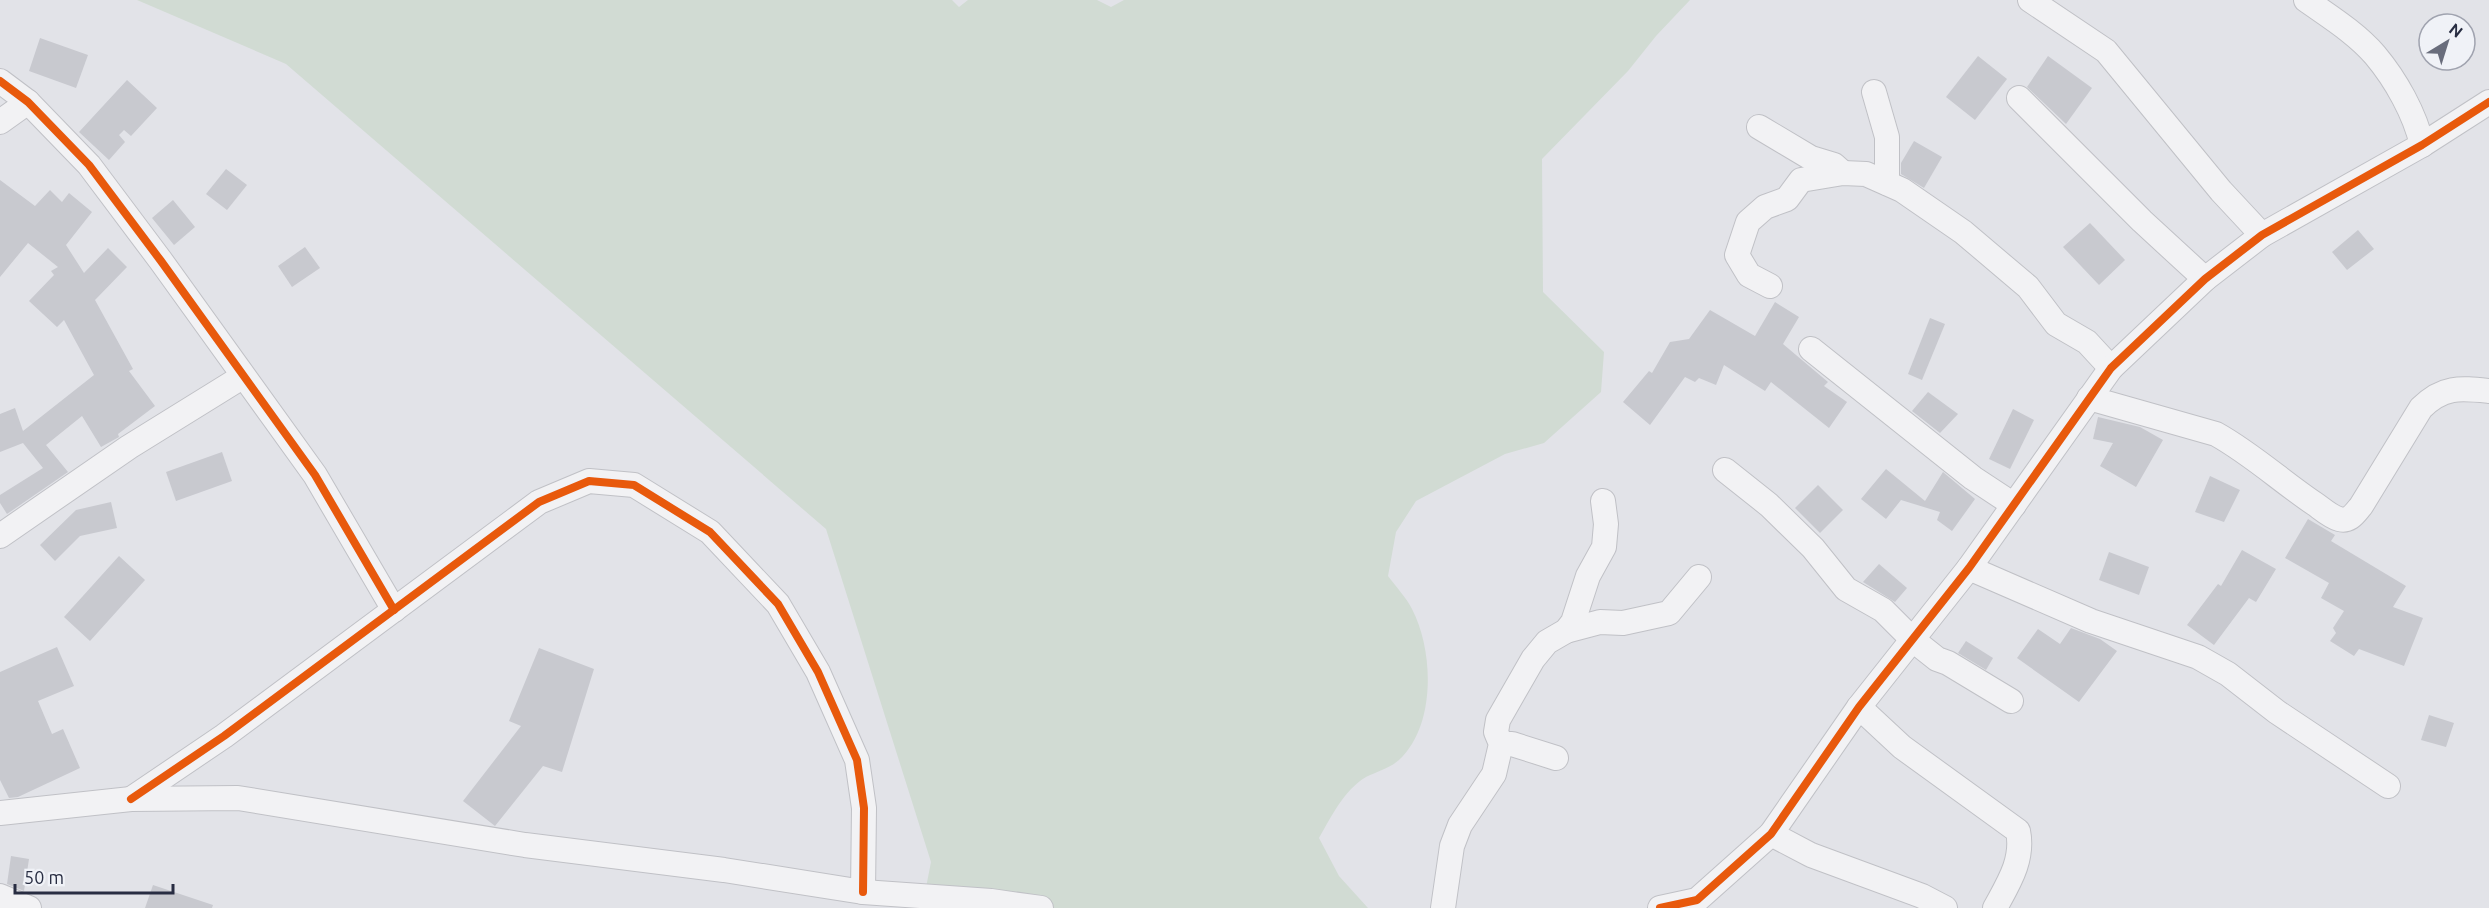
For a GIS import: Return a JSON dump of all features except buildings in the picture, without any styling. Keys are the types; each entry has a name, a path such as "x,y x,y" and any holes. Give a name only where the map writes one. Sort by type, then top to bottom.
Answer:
{"street":[{"path":"2306,0 2347,30 2375,56 2399,91 2418,126 2422,145"},
{"path":"2041,4 2106,51 2221,191 2262,235"},
{"path":"0,81 28,102 89,165 161,261 315,476 394,610"},
{"path":"1874,92 1887,137 1887,183"},
{"path":"2019,98 2142,221 2205,279"},
{"path":"0,122 28,102"},
{"path":"1660,908 1697,900 1771,834 1859,707 1969,568 2111,369 2205,279 2262,235 2422,145 2489,102"},
{"path":"1759,127 1811,158 1834,165 1843,174"},
{"path":"1770,285 1749,275 1737,255 1748,222 1765,207 1787,199 1801,180 1843,174 1866,174 1902,190 1963,232 2028,287 2056,324 2087,342 2111,369"},
{"path":"1811,349 1973,478 2014,505"},
{"path":"0,536 129,447 242,377"},
{"path":"2089,398 2216,434 2235,444 2300,494 2338,519 2347,519 2353,516 2361,506 2421,408 2434,395 2459,388 2489,390"},
{"path":"1725,470 1769,505 1813,548 1846,589 1883,610 1913,640 1937,659 1948,663 2011,701"},
{"path":"131,799 224,736 539,502 589,481 634,485 710,532 778,604 818,672 856,760 864,808 863,892"},
{"path":"1566,631 1573,622 1588,576 1604,548 1606,524 1603,501"},
{"path":"1969,568 2091,621 2198,657 2228,674 2277,712 2388,786"},
{"path":"1443,908 1452,846 1460,825 1494,774 1501,744 1496,732 1498,720 1533,659 1546,642 1566,631 1600,622 1623,623 1669,613 1699,577"},
{"path":"1859,707 1902,747 2018,831 2020,842 2017,865 1995,908"},
{"path":"1501,744 1512,744 1556,758"},
{"path":"0,813 131,799 238,798 525,845 724,870 863,892 991,901 1041,908"},
{"path":"1771,834 1811,855 1923,896 1945,908"},
{"path":"0,896 29,908"}],"shaded area":[{"path":"137,0 952,0 959,7 968,0 1097,0 1111,7 1124,0 1690,0 1656,36 1628,71 1542,159 1543,292 1604,352 1601,392 1544,443 1505,454 1416,501 1396,532 1388,576 1410,605 1419,626 1427,666 1428,688 1420,728 1411,745 1399,760 1366,777 1351,789 1339,804 1319,838 1339,876 1368,908 922,908 931,862 826,529 286,64"}],"cycle path":[{"path":"0,81 28,102 89,165 161,261 315,475 394,610"},
{"path":"1660,908 1697,900 1771,834 1859,707 1969,568 2111,368 2205,279 2262,235 2422,145 2489,102"},
{"path":"131,799 224,736 539,502 589,481 634,485 710,532 778,604 818,672 857,760 864,808 863,892"}]}
